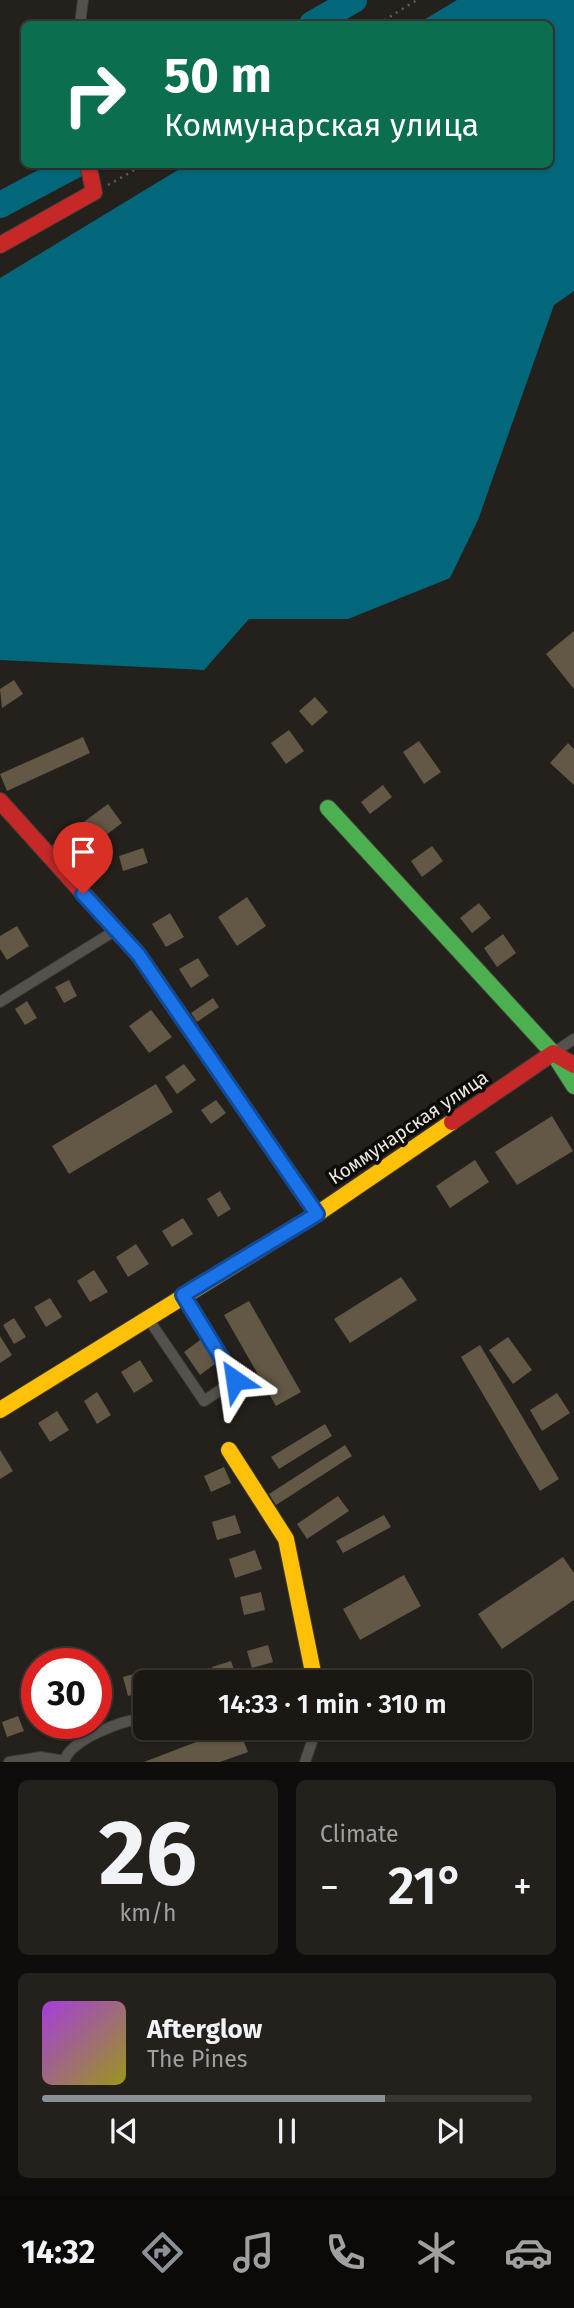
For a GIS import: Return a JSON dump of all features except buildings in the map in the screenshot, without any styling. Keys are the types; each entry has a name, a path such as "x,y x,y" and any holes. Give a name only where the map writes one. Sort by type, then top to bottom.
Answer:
{"street":[{"path":"80,21 83,0"},
{"path":"0,245 94,192 89,169"},
{"path":"0,801 138,954 317,1214"},
{"path":"328,808 553,1053 574,1087"},
{"path":"0,1002 116,930"},
{"name":"Коммунарская улица","path":"0,1410 317,1214 574,1039"},
{"path":"553,1053 574,1065"},
{"path":"147,1317 204,1401 235,1380 183,1295"},
{"path":"229,1450 286,1539 312,1670"},
{"path":"9,1762 41,1757 64,1762 66,1755 94,1733 133,1722"},
{"path":"305,1762 313,1740"}],"path":[{"path":"383,21 417,0"},
{"path":"94,192 138,168"}],"water":[{"path":"457,0 574,0 574,291 554,305 478,520 450,578 348,619 249,619 204,670 0,660 0,278 181,168 553,168 553,21 422,21"}],"waterway":[{"path":"317,21 354,0"},
{"path":"0,205 69,168"}],"traffic: fast":[{"path":"328,808 553,1053 574,1086"}],"traffic: slow":[{"path":"0,1410 317,1214 452,1122"},
{"path":"229,1450 286,1539 313,1670"}],"traffic: jam":[{"path":"0,245 94,192 89,168"},
{"path":"0,801 138,954 317,1214"},
{"path":"452,1122 553,1053 574,1065"}],"route":[{"path":"83,894 138,954 317,1214 183,1295 235,1380"}]}
